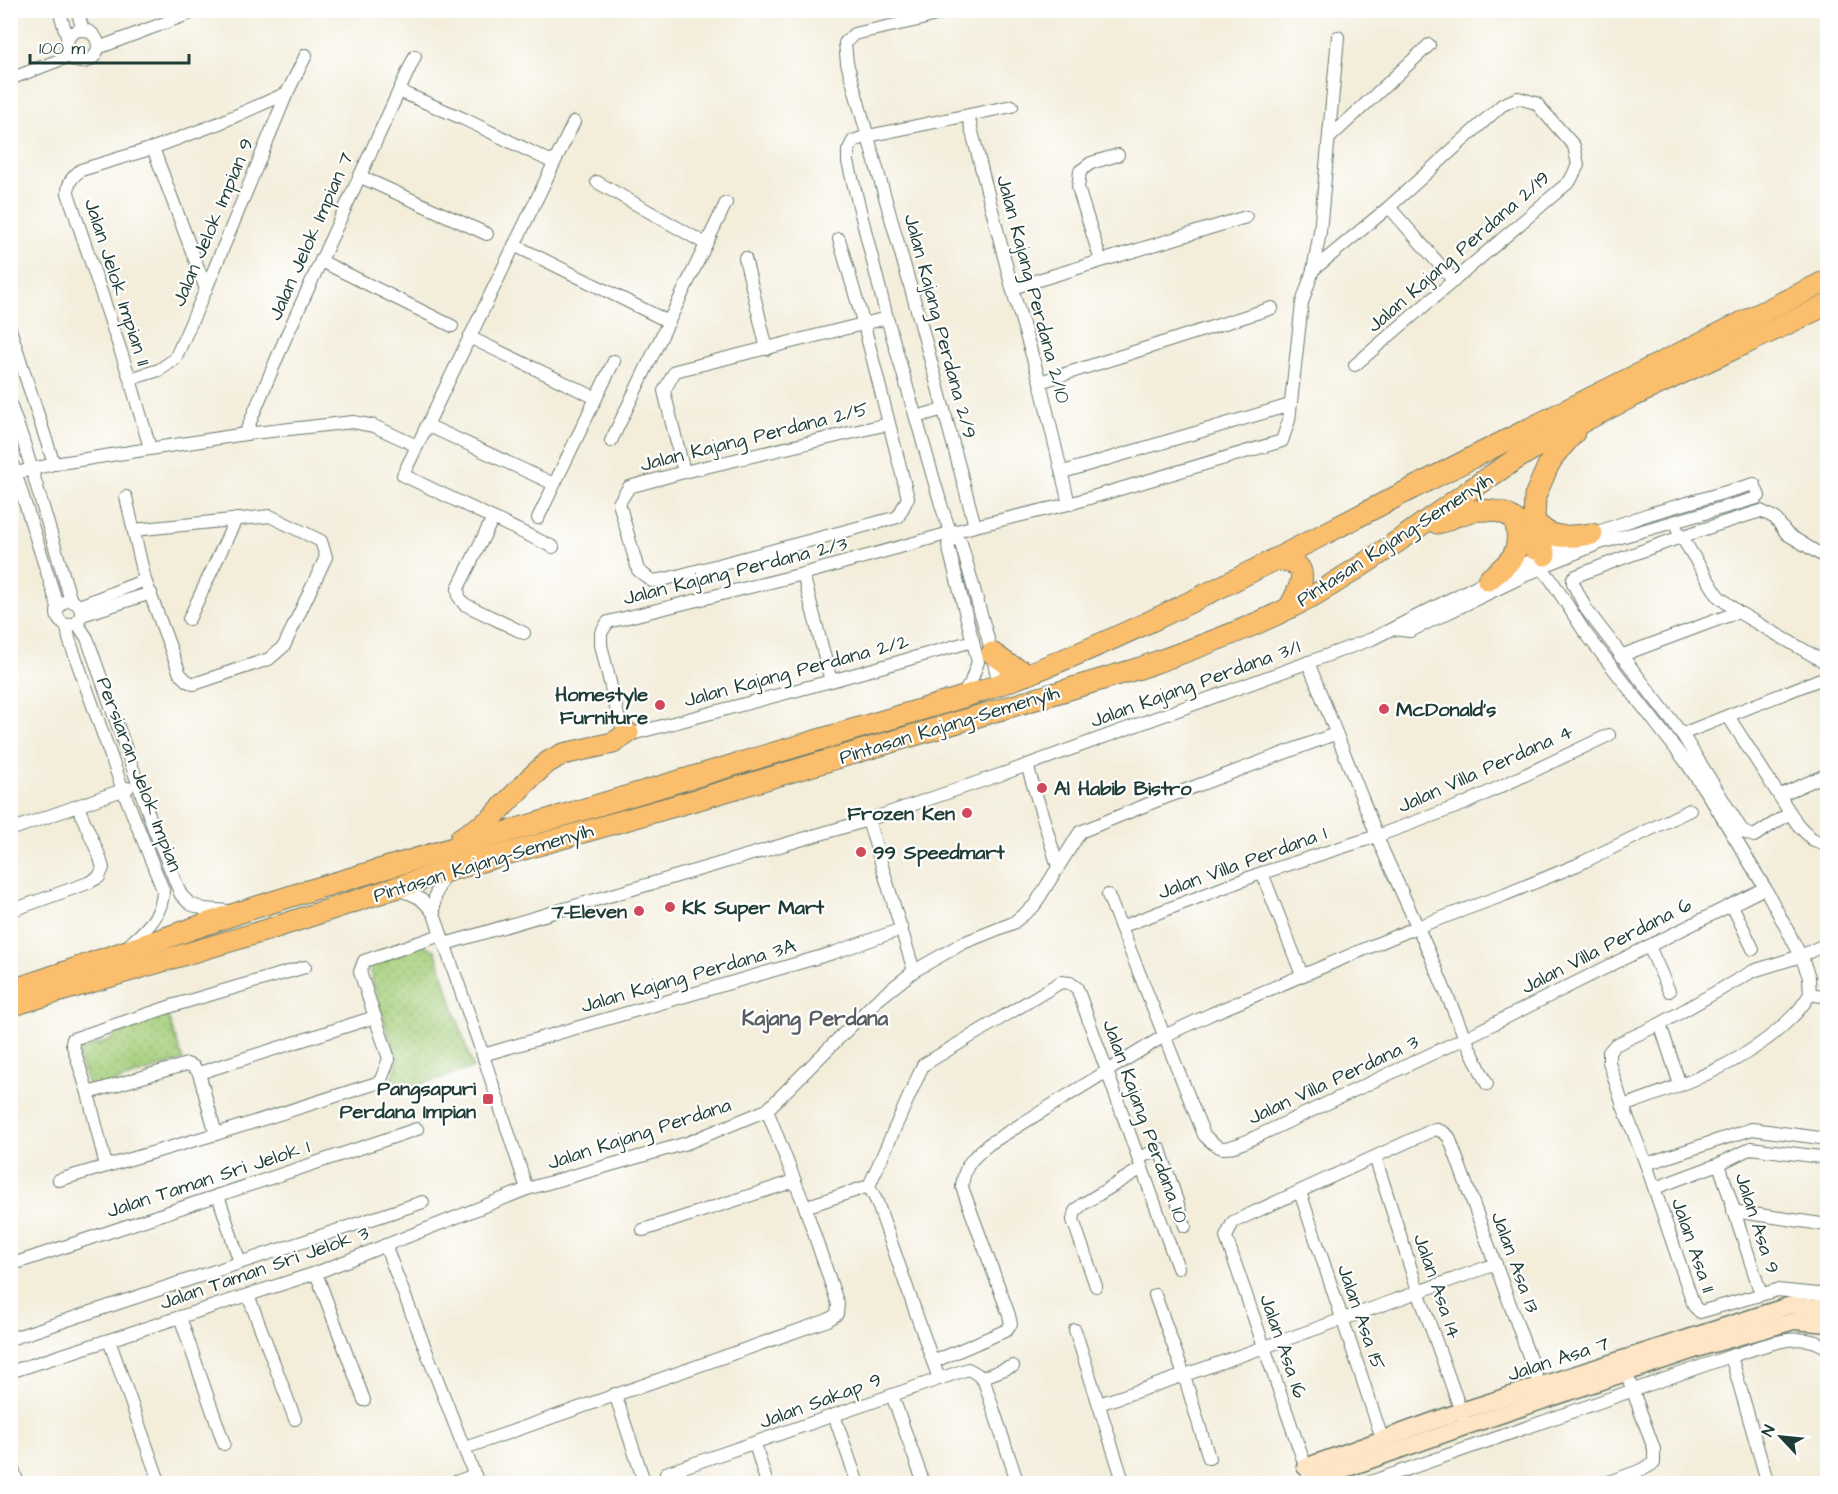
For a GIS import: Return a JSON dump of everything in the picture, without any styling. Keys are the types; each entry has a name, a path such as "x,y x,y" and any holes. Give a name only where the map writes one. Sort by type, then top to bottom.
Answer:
{"highway":[{"name":"Pintasan Kajang-Semenyih","path":"10,1006 267,930 391,889 446,861 1029,674 1133,629 1273,560 1561,412 1827,280"},
{"name":"Pintasan Kajang-Semenyih","path":"10,991 244,911 699,799 1140,668 1201,646 1289,608 1329,586 1426,522 1491,475 1578,424 1827,304"},
{"path":"1488,580 1508,565 1516,551 1518,536 1542,477 1555,454 1576,431 1578,424"},
{"path":"1426,522 1441,523 1460,514 1483,509 1525,520 1556,536 1592,534"},
{"path":"1525,520 1544,561"},
{"path":"1273,560 1286,560 1293,563 1302,574 1300,588 1289,608"},
{"path":"992,653 1029,674"},
{"path":"446,861 548,762 563,754 613,743 628,733"}],"street":[{"path":"59,10 70,56 80,62 86,62 96,54 98,41 90,32 77,31 68,40"},
{"path":"77,10 83,30"},
{"path":"98,48 199,10"},
{"name":"Jalan Kajang Perdana 2/9","path":"952,10 854,34 845,43 847,63 975,526"},
{"path":"1063,472 1290,405 1302,303 1313,270 1320,232 1338,37"},
{"path":"1329,138 1429,45"},
{"name":"Jalan Jelok Impian 9","path":"130,379 159,370 175,359 287,93 306,55"},
{"path":"10,79 70,56"},
{"name":"Jalan Jelok Impian 7","path":"245,434 359,176 415,56"},
{"path":"399,91 464,119 554,163"},
{"name":"Jalan Jelok Impian 11","path":"150,448 130,379 68,193 68,184 81,170 153,148 218,124 287,93"},
{"name":"Jalan Kajang Perdana 2/19","path":"1355,365 1570,181 1578,165 1574,146 1536,104 1518,98 1502,105 1389,207"},
{"path":"999,685 961,543 951,534 887,318 848,162 848,151 853,141 868,136 1012,106"},
{"name":"Jalan Kajang Perdana 2/10","path":"968,116 1012,288 1040,382 1070,504"},
{"path":"553,547 403,475 574,122"},
{"path":"153,148 206,289"},
{"path":"1101,261 1078,188 1080,171 1091,163 1118,155"},
{"path":"359,176 487,234"},
{"path":"597,182 706,244"},
{"path":"611,441 726,203"},
{"path":"1313,270 1389,207 1454,281"},
{"path":"1012,288 1246,216"},
{"path":"839,239 864,325 888,424"},
{"path":"514,245 669,322"},
{"path":"745,258 767,349"},
{"path":"321,261 452,326"},
{"path":"1040,382 1272,308"},
{"path":"684,472 664,391 675,371 887,318"},
{"path":"10,329 54,464"},
{"path":"469,337 596,398"},
{"path":"538,518 614,361"},
{"name":"Persiaran Jelok Impian","path":"10,404 75,614 87,638 154,830 181,895 190,904 204,909 244,911"},
{"name":"Jalan Kajang Perdana 2/3","path":"628,733 619,720 601,645 601,633 608,622 802,574 975,526 1070,504 1282,441 1289,420 1290,405"},
{"path":"916,417 944,409"},
{"path":"16,473 54,464 150,448 245,434 353,422 374,426 417,446"},
{"name":"Jalan Kajang Perdana 2/5","path":"888,424 908,498 898,517 652,581 638,570 619,503 629,487 684,472 888,424"},
{"path":"427,425 554,484"},
{"path":"10,456 58,607 59,621 145,580"},
{"path":"1392,629 1410,631 1592,534 1649,514 1754,484 1759,496 1544,561"},
{"path":"126,497 145,580 180,674 194,684 269,658 284,646 326,557 321,542 270,516 134,530"},
{"path":"1689,503 1678,510 1674,522 1680,537 1718,596 1738,612 1827,664"},
{"path":"1790,813 1754,837 1743,832 1682,734 1586,609 1573,583 1576,576 1680,537 1761,511 1775,518 1787,534 1827,559"},
{"path":"1649,514 1660,514 1674,522"},
{"path":"493,518 458,588 459,597 464,604 524,633"},
{"path":"189,619 236,519"},
{"path":"951,534 948,545 978,662 970,684 960,698"},
{"path":"1544,561 1552,581 1584,631 1686,762 1765,888 1801,956 1809,977 1810,994 1793,1016 1763,1042 1738,1058 1680,1085 1623,1106"},
{"name":"Jalan Kajang Perdana 3/1","path":"375,1017 360,972 364,961 868,820 1011,771 1372,639 1488,580 1544,561"},
{"path":"802,574 831,681"},
{"path":"75,614 151,593"},
{"path":"58,607 66,601 75,614"},
{"path":"1620,656 1738,612"},
{"name":"Persiaran Jelok Impian","path":"75,614 69,639 123,790 163,890 163,901 153,921 117,956"},
{"name":"Jalan Kajang Perdana 2/2","path":"628,733 632,734 831,681 973,641"},
{"path":"1308,662 1377,836 1487,1084"},
{"path":"1682,734 1827,676"},
{"path":"1728,716 1798,825 1812,838 1827,846"},
{"name":"Jalan Kajang Perdana","path":"527,1189 687,1143 767,1110 875,1002 914,971 963,943 1012,923 1034,906 1080,832 1335,734"},
{"name":"Jalan Villa Perdana 4","path":"1377,836 1464,804 1609,735"},
{"path":"1027,765 1058,867"},
{"path":"1780,795 1827,774"},
{"path":"10,830 138,784"},
{"path":"10,911 99,877 103,868 101,861 78,807"},
{"path":"933,1362 1007,1330 1011,1324 962,1187 963,1176 971,1159 989,1144 1164,1036 1417,927 1577,865 1690,810"},
{"path":"868,820 914,971"},
{"name":"Jalan Villa Perdana 1","path":"1121,927 1262,873 1377,836"},
{"path":"434,914 436,892 446,861"},
{"path":"1262,873 1302,975"},
{"name":"Jalan Villa Perdana 6","path":"1465,1038 1765,888"},
{"path":"391,889 417,896 426,902 434,914 527,1189"},
{"path":"1108,895 1164,1036"},
{"path":"1732,904 1753,950"},
{"name":"Jalan Kajang Perdana 3A","path":"483,1055 833,953 902,929"},
{"path":"1680,1085 1660,1024 1753,971 1801,956 1827,943"},
{"path":"1649,946 1669,991"},
{"path":"106,1166 88,1093 72,1043 73,1039 175,1005 305,967"},
{"name":"Jalan Kajang Perdana 10","path":"870,1186 923,1065 1061,982 1070,983 1077,988 1178,1268"},
{"path":"1810,994 1827,997"},
{"path":"59,1180 216,1134 380,1082 388,1059 375,1017 199,1073"},
{"name":"Jalan Asa 11","path":"1660,1024 1615,1045 1609,1052 1609,1062 1694,1306 1700,1312 1708,1311 1761,1294"},
{"name":"Jalan Villa Perdana 3","path":"1164,1036 1204,1135 1215,1146 1222,1149 1245,1142 1465,1038"},
{"path":"88,1093 188,1064 199,1073 216,1134"},
{"path":"465,1448 828,1320 837,1314 838,1304 805,1208 767,1110"},
{"name":"Jalan Taman Sri Jelok 1","path":"10,1265 417,1129"},
{"name":"Jalan Asa 13","path":"1375,1157 1435,1129 1449,1137 1542,1393"},
{"path":"1646,1164 1752,1129 1827,1139"},
{"path":"1654,1188 1719,1164 1751,1148 1827,1158"},
{"path":"1096,1286 1073,1220 1075,1211 1160,1149 1185,1226"},
{"path":"1300,1192 1375,1157"},
{"name":"Jalan Asa 14","path":"1375,1157 1418,1291 1464,1418"},
{"name":"Jalan Asa 9","path":"1719,1164 1761,1294"},
{"path":"643,1230 795,1181"},
{"path":"805,1208 870,1186 939,1379"},
{"name":"Jalan Taman Sri Jelok 3","path":"10,1372 316,1273 527,1189"},
{"name":"Jalan Asa 16","path":"1300,1192 1233,1222 1226,1237 1309,1477"},
{"name":"Jalan Asa 15","path":"1300,1192 1385,1446"},
{"path":"218,1195 240,1263"},
{"name":"Jalan Taman Sri Jelok 3","path":"10,1339 423,1202"},
{"path":"1733,1211 1827,1226"},
{"path":"385,1245 476,1479 450,1484"},
{"path":"1100,1404 1264,1348 1341,1318 1496,1264"},
{"path":"316,1273 364,1400"},
{"path":"1761,1294 1777,1290 1827,1294"},
{"path":"248,1295 295,1419"},
{"path":"1155,1295 1184,1375 1209,1458"},
{"path":"180,1317 224,1444"},
{"path":"1365,1484 1731,1356 1791,1339 1807,1339 1824,1346 1827,1318"},
{"name":"Jalan Asa 7","path":"1309,1477 1385,1446 1464,1418 1707,1339 1794,1320 1827,1318"},
{"path":"1075,1330 1124,1484"},
{"name":"Jalan Asa 7","path":"1542,1393 1626,1372 1707,1339"},
{"path":"109,1341 160,1484"},
{"path":"1731,1356 1768,1484"},
{"path":"1013,1366 982,1380 1018,1484"},
{"name":"Jalan Sakap 9","path":"666,1473 968,1369 982,1380"},
{"path":"1603,1484 1642,1470 1654,1463 1654,1449 1626,1372"},
{"path":"615,1395 641,1482"},
{"path":"892,1395 924,1484"},
{"path":"834,1415 858,1484"},
{"path":"755,1444 767,1484"},
{"path":"10,1460 18,1484"},
{"path":"385,1484 388,1482 393,1484"}],"green space":[{"path":"422,945 435,950 473,1068 394,1092 391,1081 397,1064 370,972 372,963"},
{"path":"167,1014 183,1060 90,1090 76,1051 111,1040 116,1032"}],"place":[{"name":"Homestyle Furniture","path":"660,705"},
{"name":"McDonald's","path":"1384,709"},
{"name":"Al Habib Bistro","path":"1042,788"},
{"name":"Frozen Ken","path":"967,813"},
{"name":"99 Speedmart","path":"861,852"},
{"name":"KK Super Mart","path":"670,907"},
{"name":"7-Eleven","path":"639,911"},
{"name":"Pangsapuri Perdana Impian","path":"488,1099"}],"district":[{"name":"Kajang Perdana","path":"815,1018"}]}
